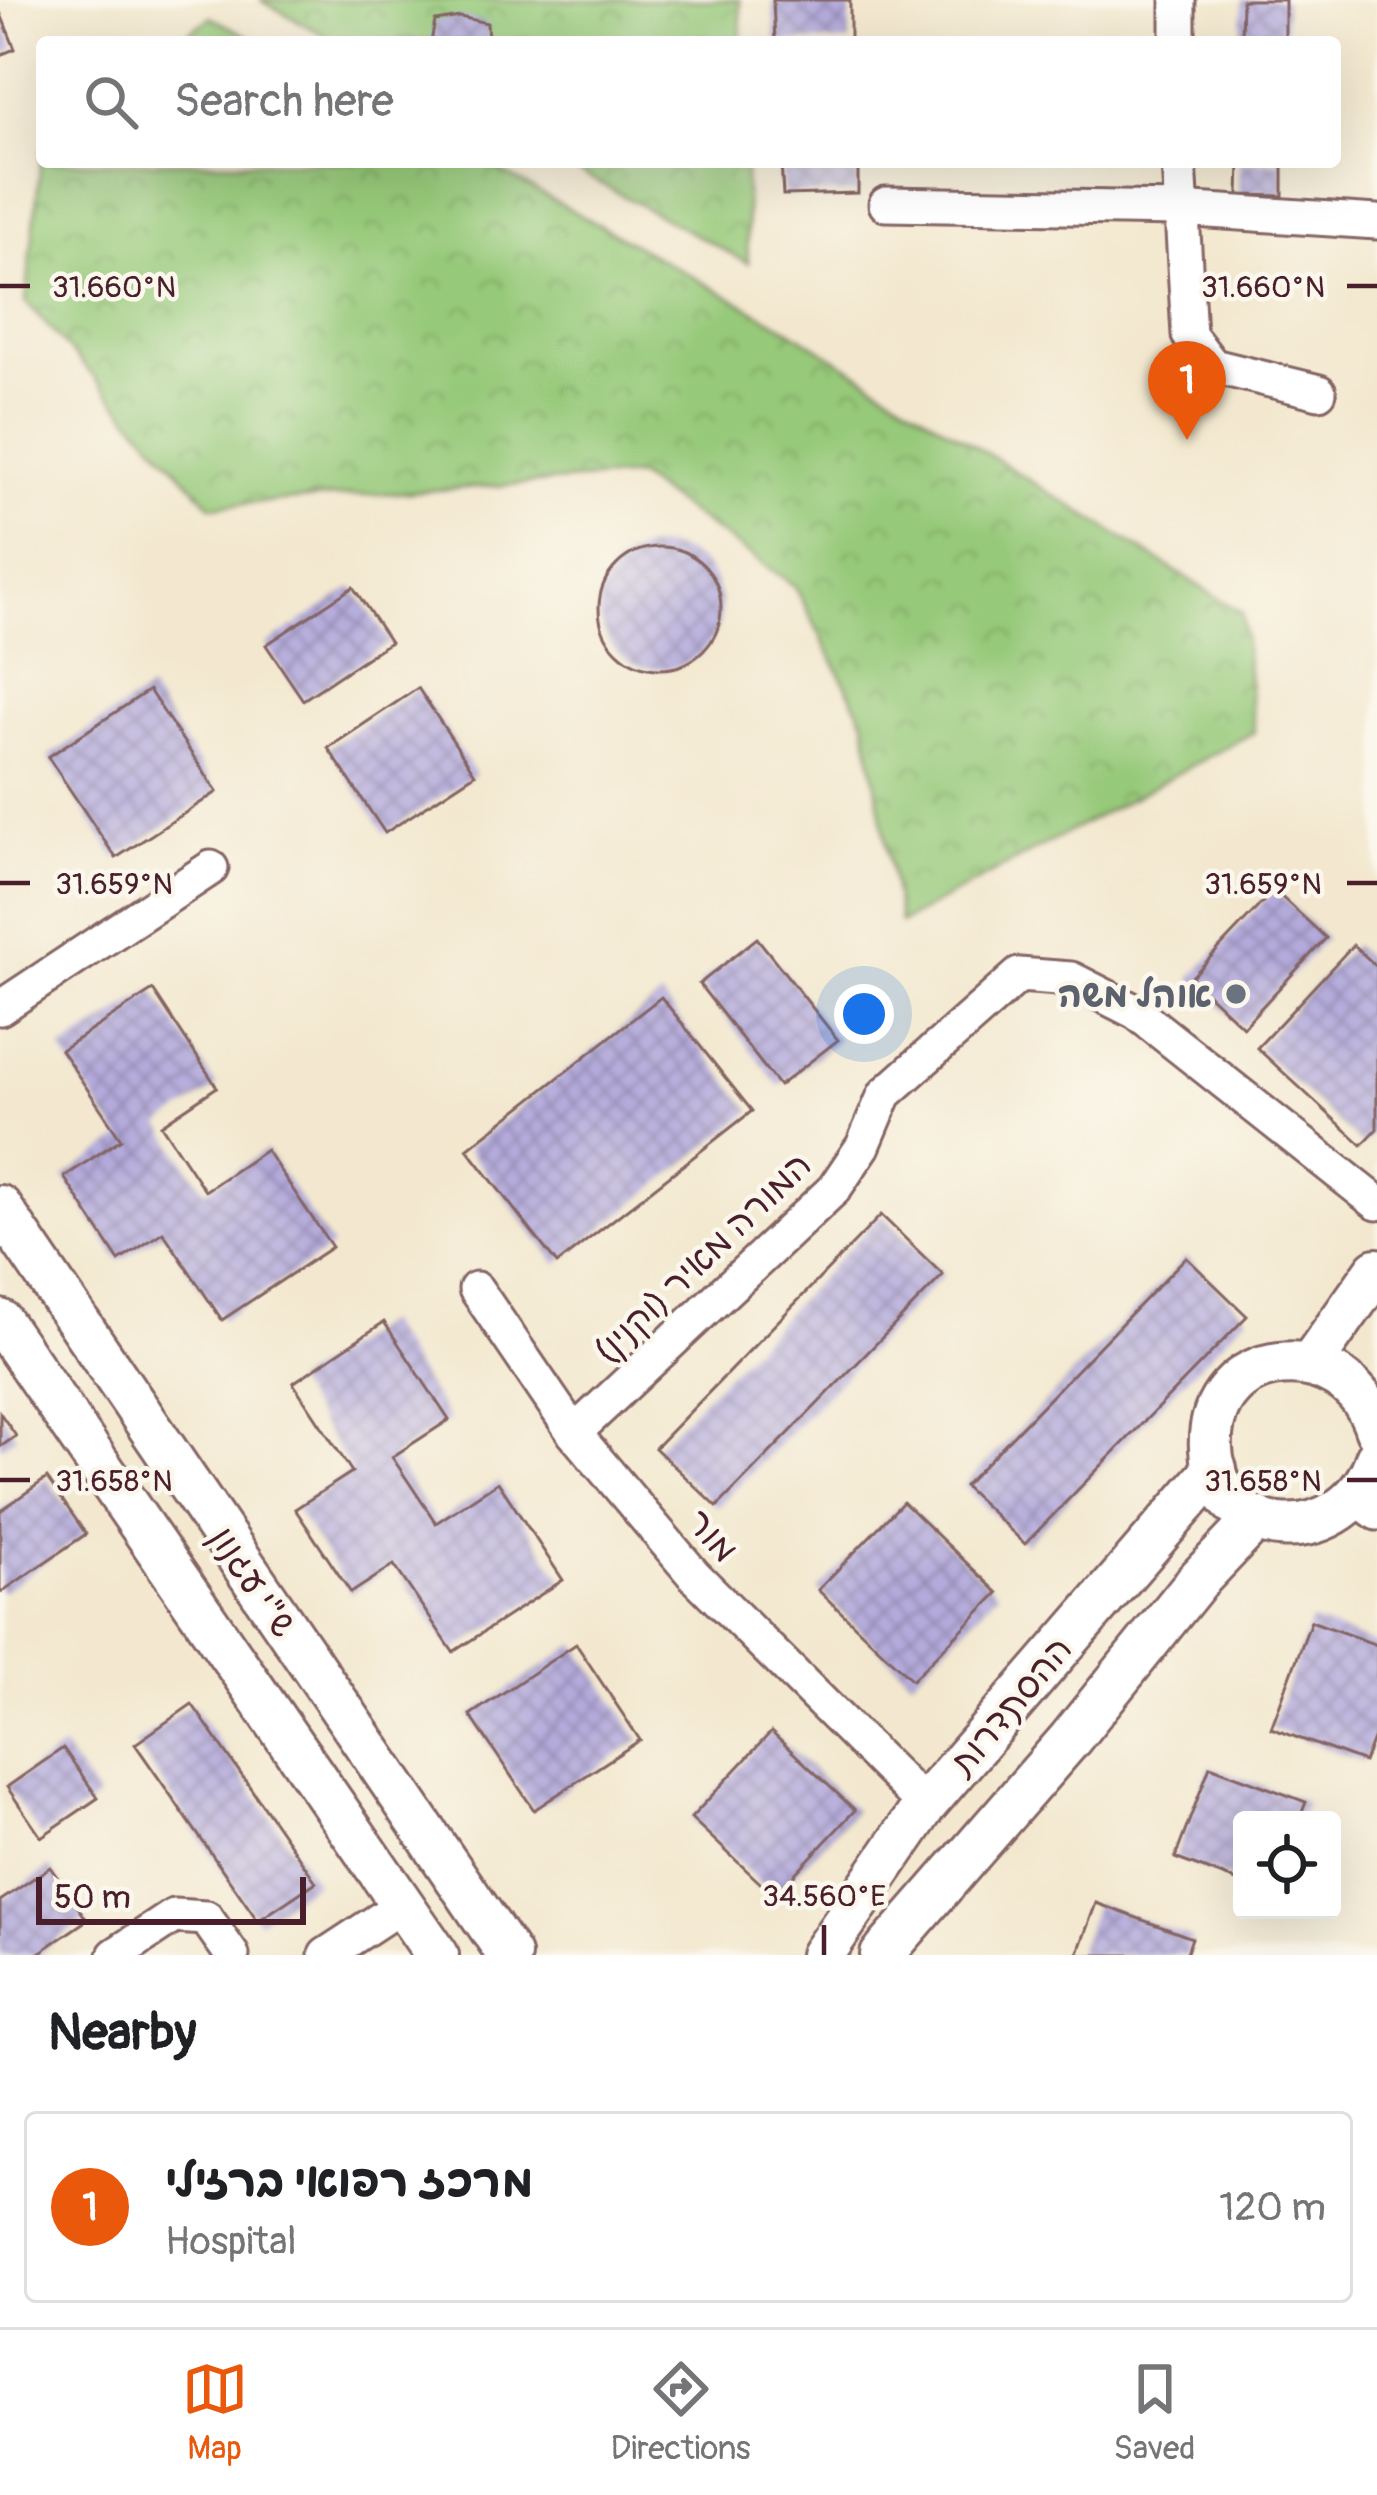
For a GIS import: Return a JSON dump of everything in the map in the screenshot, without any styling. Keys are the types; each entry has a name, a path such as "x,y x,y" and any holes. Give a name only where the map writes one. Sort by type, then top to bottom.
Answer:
{"street":[{"path":"1178,0 1178,36"},
{"path":"1178,168 1189,335 1213,366 1319,392"},
{"path":"886,204 1178,209 1377,222"},
{"path":"0,1008 211,868"},
{"name":"המורה מאיר (וקנין)","path":"574,1433 834,1189 863,1146 885,1094 1019,975 1071,979 1136,1012 1377,1203"},
{"name":"ש\"י עגנון","path":"0,1207 509,1955"},
{"path":"1311,1363 1377,1270"},
{"name":"מור","path":"476,1289 574,1433 694,1575 925,1805"},
{"name":"ש\"י עגנון","path":"0,1321 399,1907 437,1955"},
{"path":"1377,1430 1367,1375 1311,1363 1268,1365 1233,1388 1213,1427 1215,1469 1239,1506 1283,1526 1310,1526 1367,1506 1377,1458"},
{"name":"ההסתדרות","path":"822,1955 925,1805 1215,1469"},
{"name":"ההסתדרות","path":"882,1955 1070,1739 1198,1580 1257,1518"},
{"path":"326,1955 399,1907"},
{"path":"116,1955 174,1916 206,1918 232,1955"}],"green space":[{"path":"260,0 740,0 741,36 326,36"},
{"path":"211,17 247,36 184,36"},
{"path":"40,168 495,168 788,329 1242,613 1254,732 900,923 865,722 795,586 636,476 211,506 26,302"},
{"path":"571,168 745,168 748,263"}],"building":[{"path":"773,0 850,0 850,36 775,36"},
{"path":"1242,0 1285,0 1285,36 1241,36"},
{"path":"0,12 15,49 0,55"},
{"path":"460,17 487,23 488,36 432,36 435,21"},
{"path":"781,168 858,168 858,193 783,195"},
{"path":"1240,168 1283,168 1283,196 1239,195"},
{"path":"660,547 683,552 703,565 716,585 721,608 716,631 703,651 683,664 660,669 637,664 617,651 604,631 599,608 604,585 617,565 637,552"},
{"path":"353,587 390,642 303,700 266,645"},
{"path":"418,688 475,774 385,833 328,748"},
{"path":"149,690 217,792 116,858 48,757"},
{"path":"1274,890 1326,938 1243,1027 1191,978"},
{"path":"757,938 838,1040 779,1086 699,984"},
{"path":"1353,945 1377,967 1377,1129 1362,1145 1257,1048"},
{"path":"153,990 217,1087 161,1125 205,1191 266,1150 332,1247 222,1320 163,1232 119,1261 64,1177 121,1139 61,1050"},
{"path":"661,997 752,1111 557,1264 467,1149"},
{"path":"881,1215 943,1275 717,1507 655,1448"},
{"path":"1186,1257 1247,1316 1025,1544 964,1486"},
{"path":"384,1322 449,1420 392,1457 436,1523 498,1482 563,1580 453,1652 394,1565 351,1593 295,1509 352,1472 293,1383"},
{"path":"0,1413 16,1436 0,1447"},
{"path":"47,1478 86,1534 0,1593 0,1511"},
{"path":"903,1502 998,1593 912,1680 818,1590"},
{"path":"1311,1621 1377,1645 1377,1729 1364,1762 1271,1728"},
{"path":"576,1644 640,1740 534,1810 470,1715"},
{"path":"192,1704 316,1882 258,1921 135,1744"},
{"path":"771,1732 855,1810 774,1896 691,1818"},
{"path":"63,1748 98,1798 41,1837 7,1787"},
{"path":"1210,1766 1306,1802 1302,1811 1233,1811 1233,1880 1175,1858"},
{"path":"50,1867 87,1920 36,1955 0,1955 0,1901"},
{"path":"1096,1903 1192,1938 1186,1955 1077,1955"}],"place":[{"name":"מרכז רפואי ברזילי","path":"1187,440"},
{"name":"אוהל משה","path":"1236,994"}]}
